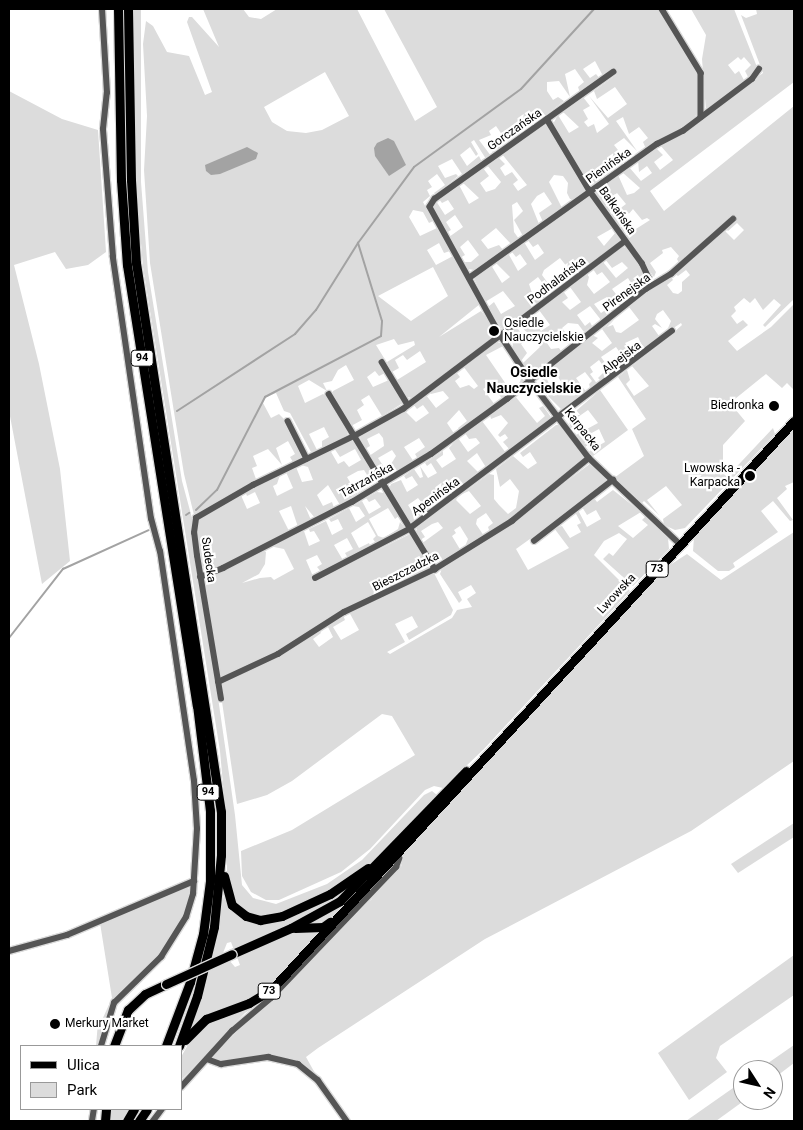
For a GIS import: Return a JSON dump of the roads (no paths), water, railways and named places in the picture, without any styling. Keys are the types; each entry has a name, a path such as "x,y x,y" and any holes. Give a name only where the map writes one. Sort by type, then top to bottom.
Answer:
{"main road":[{"name":"94","path":"118,9 121,180 126,256 197,705 210,811 210,880 203,934 167,1043"},
{"name":"94","path":"128,9 131,180 136,263 214,759 222,855 214,926 204,973 180,1045"},
{"name":"Lwowska","path":"342,912 394,851 520,718 794,420"},
{"path":"222,855 226,893 232,904 246,916 260,920 282,916 330,894 394,851"},
{"name":"73","path":"115,1044 124,1014 133,1004 166,984 292,928 340,900 394,851"},
{"path":"292,928 323,927 342,912"},
{"name":"73","path":"181,1045 192,1029 206,1019 266,994 342,912"},
{"path":"127,1121 133,1110"},
{"path":"139,1121 146,1110"}],"street":[{"path":"101,1045 114,1004 154,965 181,928 190,906 194,880 197,829 194,782 160,552 150,519 110,229 103,129 107,93 102,9"},
{"path":"662,9 701,73 702,117"},
{"name":"Pienińska","path":"469,278 590,191 702,117 752,79 759,69"},
{"name":"Gorczańska","path":"430,207 435,199 614,72"},
{"name":"Bałkańska","path":"547,119 590,191 646,271 649,278 646,289"},
{"name":"Karpacka","path":"430,207 501,336 530,380 589,458 680,544"},
{"name":"Pirenejska","path":"530,380 646,289 682,266 733,219"},
{"name":"Podhalańska","path":"501,336 626,242"},
{"name":"Alpejska","path":"559,418 672,331"},
{"name":"Sudecka","path":"221,699 194,533 196,518 233,496 354,436 408,405 501,336"},
{"path":"382,362 408,405"},
{"name":"Tatrzańska","path":"200,576 223,568 383,484 459,434 530,380"},
{"path":"329,394 435,569"},
{"name":"Apenińska","path":"315,578 410,529 559,418"},
{"path":"288,421 307,458"},
{"name":"Bieszczadzka","path":"218,682 278,654 344,612 435,569 512,521 589,458"},
{"path":"534,541 613,480"},
{"path":"182,1086 246,1017 271,998 396,867 394,851"},
{"path":"9,951 67,935 194,880"},
{"path":"207,1059 221,1064 268,1057 298,1064 318,1080 347,1121"},
{"path":"153,1121 161,1110"}],"waterway":[{"path":"177,411 295,334 316,310 358,243 414,167 521,89 594,9"},
{"path":"196,510 217,490 265,397 381,336 382,321 358,243"},
{"path":"9,638 63,569 149,530"}],"place":[{"name":"Osiedle Nauczycielskie","path":"494,331"},
{"name":"Biedronka","path":"774,406"},
{"name":"Lwowska - Karpacka","path":"750,476"},
{"name":"Merkury Market","path":"55,1024"}],"district":[{"name":"Osiedle Nauczycielskie","path":"534,380"}]}
